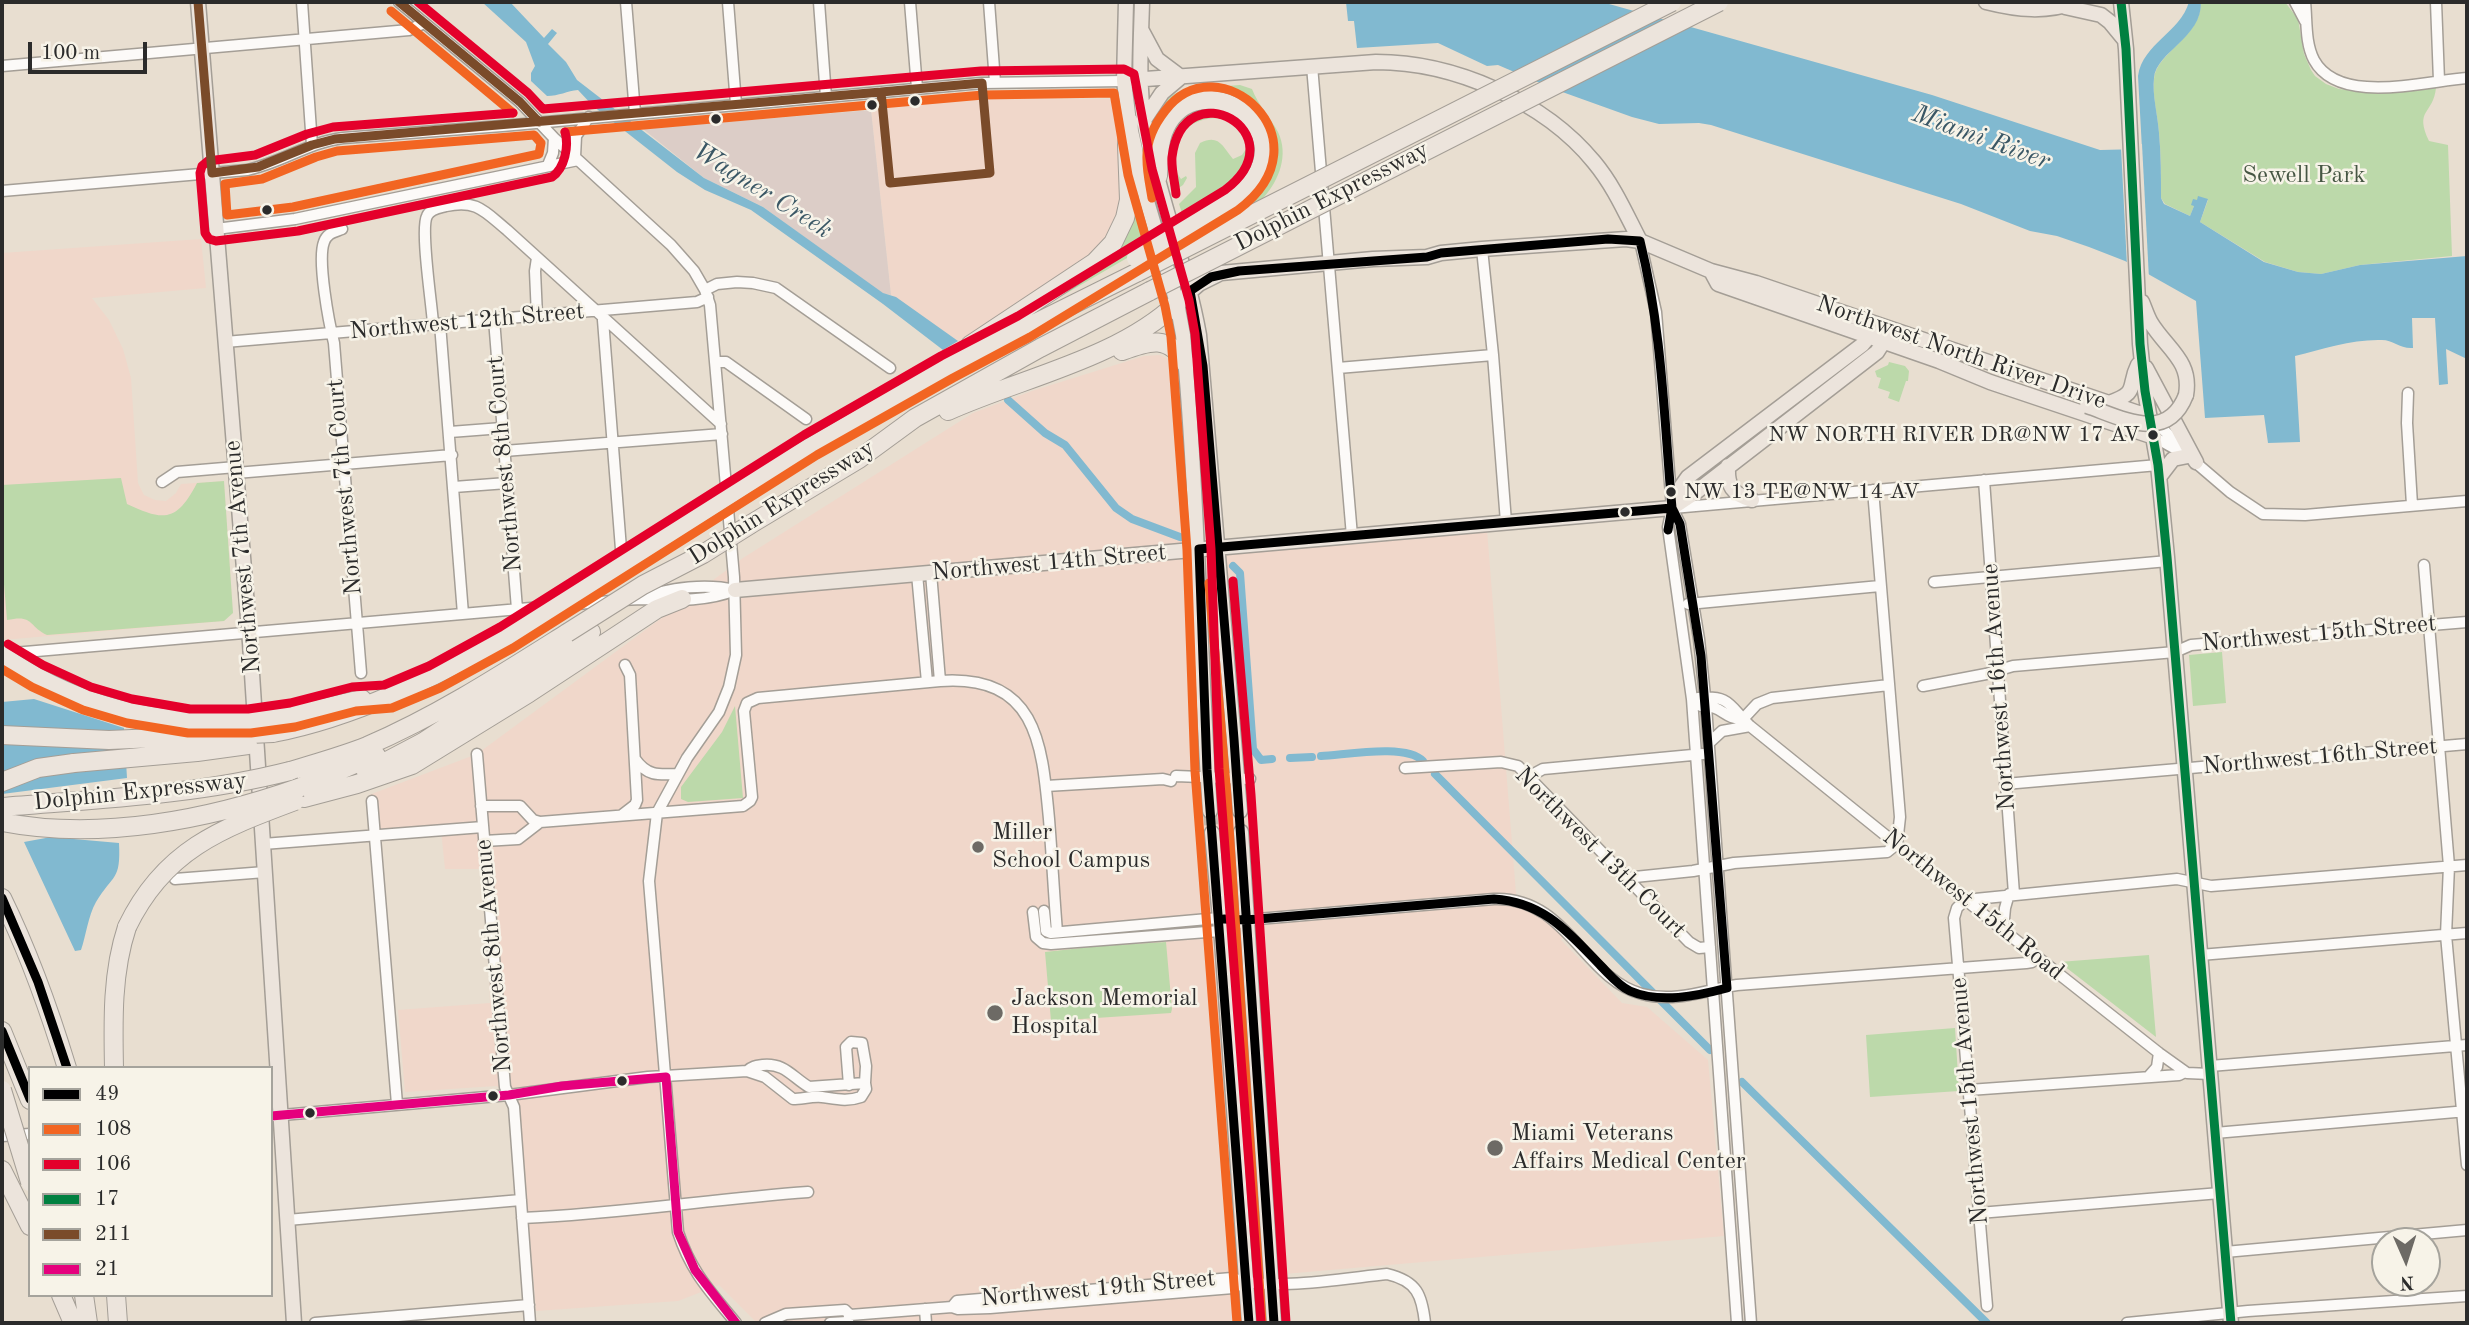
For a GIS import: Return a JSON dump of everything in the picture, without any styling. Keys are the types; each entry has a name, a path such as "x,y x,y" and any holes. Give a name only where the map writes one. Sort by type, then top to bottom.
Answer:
{"highway":[{"name":"Dolphin Expressway","path":"2,735 109,740 273,733 354,699 387,697 434,677 506,638 747,484 947,367 1137,265 1672,2"},
{"name":"Dolphin Expressway","path":"2,807 202,790 290,771 366,746 484,685 643,585 703,554 859,459 915,418 977,382 1088,322 1719,2"},
{"path":"1137,265 1239,195 1258,172 1262,160 1262,144 1257,127 1245,112 1227,102 1194,102 1172,119 1162,135 1158,176"},
{"path":"947,367 971,344 1086,268 1108,249 1121,227 1129,200 1127,145 1137,121"},
{"path":"859,459 957,407 1074,363 1131,337 1184,297"},
{"path":"1074,363 1102,358 1153,342 1175,349 1186,364"},
{"path":"303,792 372,769 423,742 650,594 703,554"},
{"path":"2,822 60,828 139,824 357,784 412,765 528,694 657,609 682,599"},
{"path":"2,654 65,691 108,706 152,716 208,722 294,722"},
{"path":"114,1066 115,983 122,943 150,888 182,855 228,827 394,746 474,697 484,685"},
{"path":"2,782 21,773 54,765 228,748 253,744 273,733"},
{"path":"3,901 41,988 66,1066"},
{"path":"2,1031 28,1095"},
{"path":"2,1090 28,1175"},
{"path":"2,1170 28,1222"},
{"path":"55,1297 60,1323"},
{"path":"62,1297 73,1323"},
{"path":"84,1297 88,1323"},
{"path":"116,1297 118,1323"}],"main road":[{"name":"Northwest 7th Avenue","path":"198,2 249,632 265,872 276,1115 294,1323"},
{"path":"1126,2 1124,80 1158,176 1184,297 1203,366 1218,548 1244,779 1240,811"},
{"path":"1142,2 1137,121 1146,198 1184,297 1199,549 1210,811"},
{"path":"1986,2 2030,10 2071,4 2101,15 2125,40"},
{"path":"2121,2 2141,358 2159,471 2168,561 2230,1319"},
{"path":"1141,28 1157,59 1181,77"},
{"path":"1124,80 1376,62 1412,65 1470,79 1517,100 1578,145 1600,170 1622,204 1640,241 1608,239 1221,273 1199,284 1184,297"},
{"path":"1137,121 1181,77"},
{"path":"1608,239 1619,229 1622,204"},
{"name":"Northwest North River Drive","path":"1640,241 1711,271 1732,276 1880,333 2109,402 2150,417"},
{"path":"1939,361 1979,370 2141,424 2153,424 2173,416 2181,407 2188,380 2185,369 2151,323 2138,288"},
{"path":"1672,508 1678,491 1688,477 1880,333"},
{"path":"1672,508 1877,352 1880,333"},
{"name":"Northwest North River Drive","path":"1880,333 1990,382 2154,437"},
{"path":"2109,402 2123,397 2131,390 2134,372 2141,358"},
{"path":"2141,358 2192,459 2173,459 2159,471"},
{"path":"1728,466 1731,489 1737,495 1752,500"},
{"name":"Northwest 14th Street","path":"735,590 1672,508"},
{"path":"1241,832 1274,1323"},
{"path":"1212,833 1249,1323"}],"street":[{"path":"302,2 312,145"},
{"path":"399,2 511,94 554,138 683,257 706,293 716,362 735,590 736,655 729,687 719,712 677,774 657,813 649,881 678,1232 685,1254 706,1290 736,1323"},
{"path":"728,2 736,104"},
{"path":"819,2 826,97"},
{"path":"910,2 917,88"},
{"path":"989,2 995,82"},
{"path":"2295,2 2307,26"},
{"path":"2305,2 2309,46 2315,61 2323,72 2341,83 2358,87 2379,87 2467,78"},
{"path":"2436,2 2440,80"},
{"path":"625,3 632,113"},
{"path":"2,66 409,30 424,23"},
{"path":"1312,66 1352,536"},
{"path":"2,191 212,173 263,166 312,145 343,138 995,82 1089,83 1124,80"},
{"path":"576,158 576,136 589,117"},
{"path":"548,165 553,153 554,138"},
{"path":"216,229 295,219 576,158"},
{"path":"463,614 450,432 425,236 425,223 429,212 458,204 475,205 537,258 721,429"},
{"name":"Northwest 7th Court","path":"342,229 327,237 323,250 361,673"},
{"path":"1640,241 1655,305 1672,508 1668,527 1692,703 1737,1323"},
{"path":"1482,249 1506,522"},
{"path":"537,258 534,271 537,316"},
{"name":"Northwest 12th Street","path":"225,342 697,302 717,284 746,282 776,288 890,368"},
{"name":"Northwest 8th Court","path":"494,319 517,609"},
{"path":"603,320 621,549"},
{"path":"1338,368 1493,355"},
{"path":"716,362 726,362 806,419"},
{"path":"2408,393 2412,505"},
{"name":"Northwest North River Drive","path":"2150,417 2192,459 2243,502 2256,511 2270,515 2305,515 2467,500"},
{"path":"450,432 502,428"},
{"path":"504,451 612,443 721,429"},
{"name":"Northwest North River Drive","path":"2154,437 2192,459"},
{"path":"162,482 177,472 343,464 452,455"},
{"name":"Northwest 14th Street","path":"1672,508 1984,480 2159,471"},
{"name":"Northwest 16th Avenue","path":"1984,480 2011,894 2005,908 2003,930"},
{"path":"454,487 507,483"},
{"path":"1625,878 1734,863 1886,852 1897,844 1900,817 1873,489"},
{"path":"1672,508 1680,524 1706,702 1751,1323"},
{"path":"1934,582 2168,561"},
{"path":"2424,565 2449,866 2446,935 2462,1045 2467,1165"},
{"path":"924,574 940,681"},
{"path":"924,574 927,682"},
{"name":"Northwest 14th Street","path":"644,599 658,591 720,586 735,590"},
{"path":"1679,606 1881,586"},
{"name":"Northwest 14th Street","path":"2,654 356,622 644,599 658,601 720,596 735,590"},
{"name":"Northwest 15th Street","path":"1923,686 2013,666 2175,652 2190,645 2467,622"},
{"path":"622,815 635,805 637,800 630,675 625,665"},
{"path":"481,806 520,806 533,820 540,822 740,807 752,797 744,711 747,703 762,697 966,680 1003,693 1019,706 1038,737 1046,786 1056,932"},
{"path":"1530,776 1543,769 1696,754 1709,748 1722,730 1747,722 1757,704 1772,698 1889,685"},
{"name":"Northwest 15th Road","path":"1692,703 1721,698 1965,900 2185,1072"},
{"name":"Northwest 16th Street","path":"2005,784 2467,744"},
{"name":"Northwest 8th Avenue","path":"477,754 505,1087 514,1107 530,1323"},
{"path":"635,759 643,770 650,774 677,774"},
{"name":"Northwest 13th Court","path":"1405,768 1501,762 1515,764 1530,776 1625,878 1694,946 1710,947"},
{"path":"1046,786 1173,778 1244,779"},
{"path":"372,801 397,1104"},
{"path":"484,841 518,839 540,822"},
{"path":"263,844 483,827"},
{"path":"1965,900 2177,879 2211,886 2467,865"},
{"path":"176,879 265,872"},
{"path":"1220,925 1056,932 1045,931 1038,911 1036,937 1043,943 1051,944 1220,925 1246,920 1494,899 1513,900 1540,910 1552,918 1615,981 1643,995 1660,997 1727,988 2026,963 2037,957"},
{"name":"Northwest 15th Avenue","path":"1965,900 1957,908 1954,918 1987,1306"},
{"path":"2200,955 2467,933"},
{"path":"276,1115 509,1095 562,1086 747,1071 765,1077 793,1099 821,1097 850,1100 863,1095 866,1066 862,1043 850,1042 846,1047 849,1085"},
{"path":"1969,1090 2179,1075 2185,1072 2192,1074 2462,1045"},
{"path":"2150,1076 2157,1067 2160,1053"},
{"path":"747,1071 753,1066 783,1067 812,1087 865,1083"},
{"path":"786,1094 798,1087 796,1077"},
{"path":"2215,1133 2465,1111"},
{"path":"2,1136 28,1134"},
{"path":"522,1218 808,1192"},
{"path":"1979,1213 2220,1193"},
{"path":"287,1220 521,1200"},
{"path":"2225,1252 2467,1230"},
{"name":"Northwest 19th Street","path":"765,1323 786,1314 845,1310 850,1315 952,1307 990,1308 1233,1287 1246,1282 1271,1283 1387,1274 1403,1278 1422,1298 1425,1323"},
{"path":"2127,1323 2230,1319 2277,1310 2467,1296"},
{"path":"315,1323 529,1305"},
{"path":"925,1309 926,1323"},
{"name":"Northwest 19th Street","path":"830,1323 847,1322 850,1315"}],"shaded area":[{"path":"1024,95 1041,98 1109,99 1118,106 1125,205 1100,252 962,344 891,295 871,110 906,103"},
{"path":"871,110 891,295 883,294 763,207 704,178 643,129"},
{"path":"201,239 206,288 92,298 109,320 123,349 131,378 138,483 144,495 166,501 176,493 181,484 224,481 233,613 224,621 2,640 2,253"},
{"name":"Miller School Campus","path":"1160,355 1172,361 1190,548 1487,530 1517,906 1537,914 1563,937 1561,940 1622,1003 1647,1007 1708,1060 1724,1236 1284,1274 1282,1258 1236,1270 1240,1323 757,1323 719,1285 678,1301 536,1311 518,1098 496,1086 405,1092 398,1010 490,1003 487,869 445,869 441,830 374,836 369,795 477,754 743,558 973,413 1032,391 1144,356"}],"green space":[{"name":"Sewell Park","path":"2201,2 2285,2 2298,19 2304,54 2311,70 2326,84 2339,89 2358,91 2436,88 2423,123 2429,141 2448,145 2452,256 2360,265 2321,274 2298,272 2265,262 2200,222 2208,200 2194,206 2190,216 2165,204 2161,198 2154,79 2162,61 2194,25"},
{"path":"1240,85 1252,89 1278,132 1283,149 1281,167 1269,190 1259,201 1240,211 1235,205 1267,158 1226,97 1160,126 1161,111 1166,101 1175,94 1199,87"},
{"path":"1199,106 1201,112 1193,115 1194,119 1213,115 1230,119 1232,114 1229,107 1257,138 1252,174 1198,216 1182,213 1179,204 1196,187 1195,153 1200,143 1216,141 1233,159 1242,155 1248,146 1240,129 1228,120 1212,118 1197,122 1184,131 1175,144 1173,160 1181,179 1186,176 1187,178 1183,185 1174,191 1167,161 1169,129"},
{"path":"1131,206 1138,207 1149,245 1138,238 1134,254 1041,308 1090,270"},
{"path":"1889,362 1905,366 1909,371 1908,381 1899,402 1888,398 1890,392 1878,388 1881,378 1877,377 1875,371"},
{"path":"121,478 127,504 151,514 161,515 176,511 183,505 197,483 224,481 233,613 224,621 47,635 27,620 7,620 2,560 2,485"},
{"path":"2222,652 2226,703 2193,706 2189,655"},
{"path":"735,706 743,798 688,802 681,799 681,787 722,732"},
{"path":"1166,942 1171,1013 1051,1021 1045,952"},
{"path":"2149,955 2156,1037 2059,962"},
{"path":"1955,1028 1959,1091 1870,1097 1866,1035"}],"water":[{"name":"Wagner Creek","path":"482,2 510,2 544,38 552,29 557,33 548,44 566,62 577,80 704,178 763,207 883,293 896,297 958,341 943,350 751,210 705,190 677,172 593,106 578,90 547,96 531,81 535,66 526,42"},
{"name":"Miami River","path":"1346,2 1602,2 1932,95 2100,150 2142,149 2138,76 2141,65 2154,46 2178,22 2189,2 2201,2 2194,25 2162,60 2154,78 2161,198 2164,204 2190,216 2194,206 2191,205 2193,199 2197,200 2198,196 2208,199 2200,222 2264,262 2298,272 2321,274 2360,265 2467,256 2467,359 2446,349 2448,384 2439,385 2435,318 2412,318 2413,348 2386,340 2371,340 2295,356 2300,442 2268,443 2264,415 2205,418 2196,301 2125,261 2057,236 2030,231 1961,204 1711,125 1659,124 1632,117 1554,89 1498,65 1487,66 1438,43 1357,48 1354,21 1348,21"},
{"path":"34,699 124,728 127,778 2,794 2,702"},
{"path":"51,837 119,843 117,871 93,908 81,950 75,951 24,842"}],"pier":[{"path":"2142,144 2149,279 2127,266 2121,147"}],"waterway":[{"name":"Wagner Creek","path":"1008,400 1045,433 1065,445 1116,508 1132,519 1180,537"},
{"path":"1233,566 1240,573 1253,749 1261,760 1272,759"},
{"path":"1321,756 1390,751 1403,752 1423,761"},
{"path":"1290,758 1312,757"},
{"path":"1435,774 1710,1050"},
{"path":"1742,1082 1987,1323"}],"tunnel":[{"path":"1210,811 1212,833"}],"transit line":[{"name":"211","path":"198,2 212,173 258,167 312,145 335,139 881,92"},
{"name":"211","path":"399,2 520,102 539,122"},
{"name":"106","path":"418,2 528,93 543,109 981,71 1124,69 1134,74 1152,169 1189,300 1195,334 1211,549 1219,769 1261,1322"},
{"name":"17","path":"2121,2 2126,49 2140,344 2158,465 2167,557 2231,1323"},
{"name":"108","path":"391,11 513,113"},
{"name":"211","path":"982,83 990,173 890,183 881,92 982,83"},
{"name":"108","path":"2,669 32,687 83,710 127,723 188,733 251,733 295,727 356,711 392,708 440,688 513,648 817,455 1030,337 1238,210 1264,183 1274,155 1270,129 1257,108 1236,93 1212,87 1187,92 1165,111 1149,140 1147,153 1152,198"},
{"name":"108","path":"565,132 983,95 1114,93 1128,175 1165,306 1171,337 1187,550 1195,771 1237,1323"},
{"name":"106","path":"513,113 333,127 307,134 255,155 208,161 202,166 200,173 205,233 209,239 216,241 298,231 552,177 565,156 565,132"},
{"name":"106","path":"8,644 43,665 91,687 132,699 190,709 248,709 290,703 352,687 384,685 429,666 500,627 804,435 941,356 1018,316 1225,190 1245,169 1250,148 1244,131 1231,119 1213,113 1195,117 1181,131 1172,157 1176,194"},
{"name":"108","path":"534,135 541,143 539,154 293,207 227,215 225,184 262,179 337,151 534,135"},
{"name":"49","path":"1190,291 1211,277 1239,271 1427,257 1441,253 1608,239 1640,241"},
{"name":"49","path":"1640,241 1653,307 1661,374 1672,508 1668,530"},
{"name":"49","path":"1190,291 1203,366 1234,739 1274,1323"},
{"name":"49","path":"1224,919 1246,920 1494,899 1512,901 1554,921 1630,991 1666,998 1727,988 1701,656 1680,524 1672,508"},
{"name":"49","path":"1249,1323 1207,770 1199,549 1672,508"},
{"name":"106","path":"1233,581 1251,795 1286,1322"},
{"name":"108","path":"1209,583 1227,797 1262,1323"},
{"name":"49","path":"2,898 38,982 66,1066"},
{"name":"49","path":"2,1031 28,1094"},
{"name":"21","path":"273,1116 509,1095 562,1086 666,1077 678,1232 695,1270 736,1323"}],"place":[{"name":"NW NORTH RIVER DR@NW 17 AV","path":"2153,435"},
{"name":"NW 13 TE@NW 14 AV","path":"1671,492"},
{"name":"Miller School Campus","path":"978,847"},
{"name":"Jackson Memorial Hospital","path":"995,1013"},
{"name":"Miami Veterans Affairs Medical Center","path":"1495,1148"}]}
